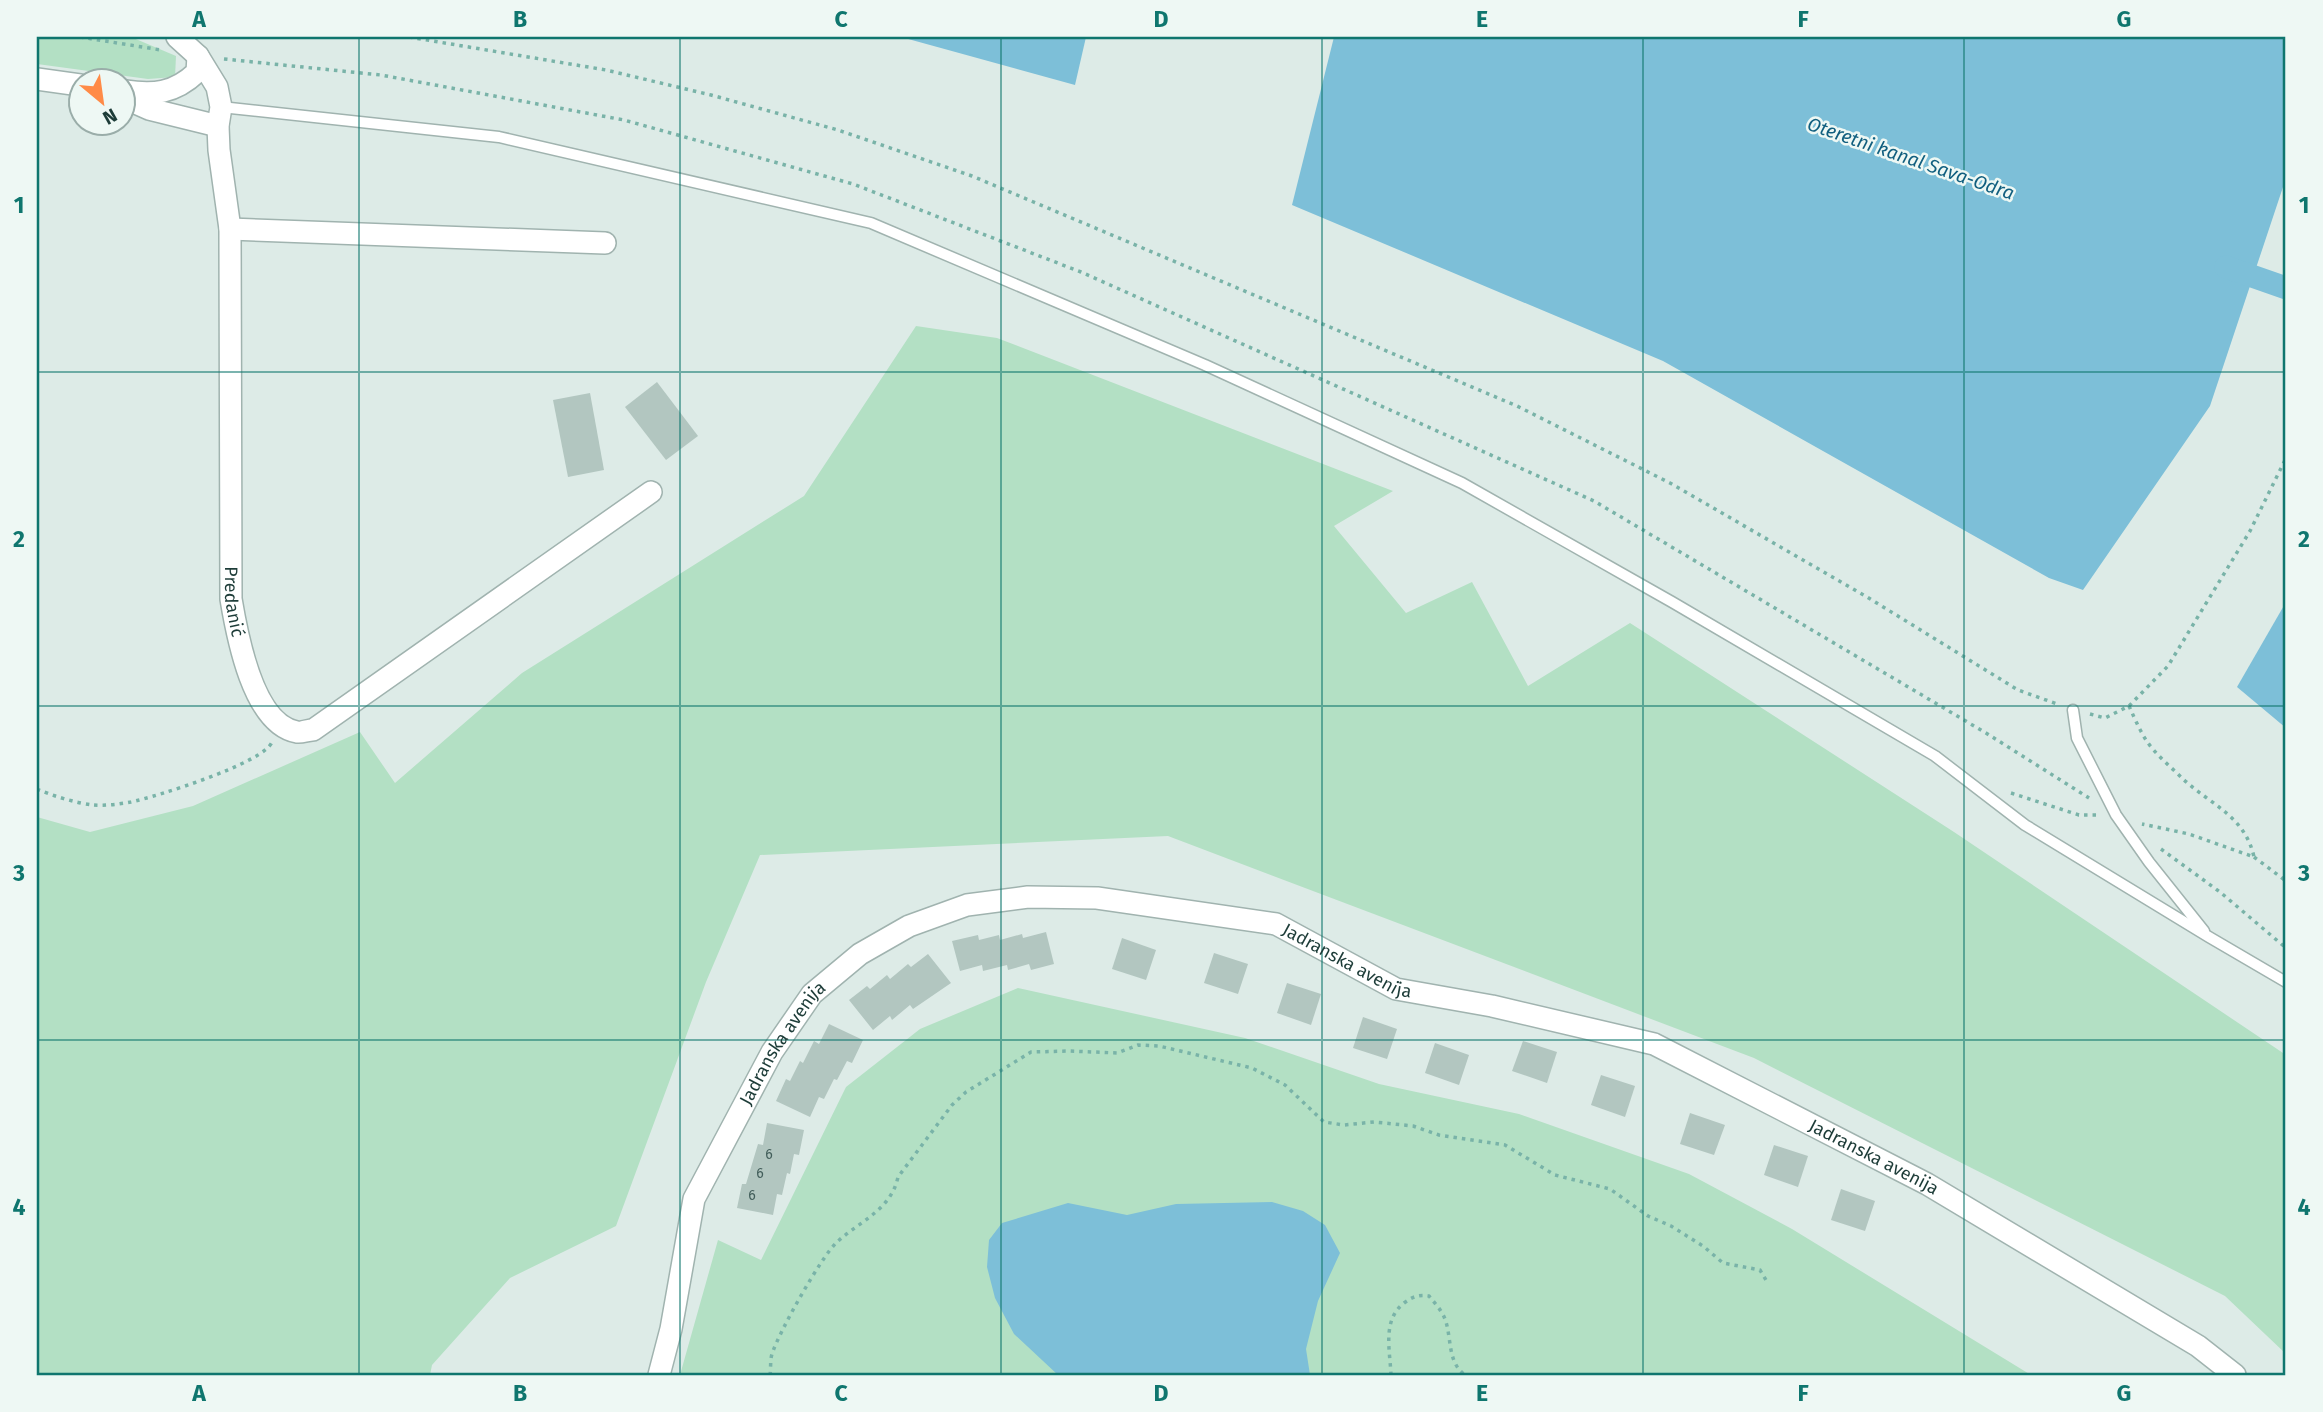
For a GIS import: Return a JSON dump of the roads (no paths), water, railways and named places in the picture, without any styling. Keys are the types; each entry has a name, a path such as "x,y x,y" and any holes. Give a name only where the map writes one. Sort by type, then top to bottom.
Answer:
{"street":[{"name":"Predanić","path":"177,37 198,56 217,87 230,229 231,599 237,639 260,701 279,724 297,732 313,730 651,492"},
{"path":"136,93 152,95 178,86 197,72 198,56"},
{"path":"37,79 66,83"},
{"path":"136,103 149,109 219,116"},
{"path":"230,229 605,243"},
{"name":"Jadranska avenija","path":"659,1375 671,1329 694,1199 772,1052 812,994 860,954 909,926 967,905 1028,897 1097,898 1276,924 1396,989 1492,1006 1654,1044 1927,1184 2197,1346 2235,1375"}],"lane":[{"path":"219,116 499,137 871,223 1205,365 1462,483 1935,756 2025,825 2286,982"},
{"path":"2073,710 2077,738 2116,815 2149,862 2209,937"}],"water":[{"path":"901,37 1086,37 1075,85"},
{"path":"1334,37 2286,37 2286,178 2210,406 2083,590 2049,578 1663,361 1292,205"},
{"path":"2286,602 2286,728 2237,687"},
{"path":"1272,1202 1303,1211 1325,1225 1340,1253 1318,1301 1306,1349 1310,1375 1058,1375 1014,1334 995,1298 987,1267 989,1240 1002,1223 1068,1203 1127,1215 1176,1204"}],"waterway":[{"name":"Oteretni kanal Sava-Odra","path":"2226,267 2286,288"}]}
